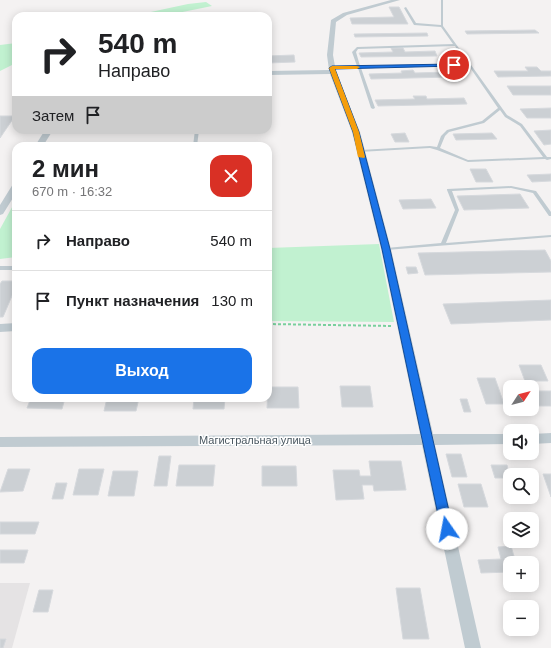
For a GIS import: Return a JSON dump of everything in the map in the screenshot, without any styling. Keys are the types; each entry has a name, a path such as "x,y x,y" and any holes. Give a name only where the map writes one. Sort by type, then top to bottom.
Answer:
{"street":[{"path":"397,0 345,14 333,21 330,54 332,70 356,132 386,249 473,648"},
{"path":"272,73 332,70"},
{"path":"0,212 12,192"},
{"path":"0,328 12,327"},
{"path":"539,438 551,438"},
{"name":"Магистральная улица","path":"0,442 503,439"}],"lane":[{"path":"442,0 442,26 506,116 521,125 549,158"},
{"path":"405,8 415,24 442,26"},
{"path":"373,108 354,52 357,48 368,46 455,45"},
{"path":"332,70 358,67 469,65"},
{"path":"438,149 443,136 448,131 483,122 500,108"},
{"path":"360,151 430,147 468,161 549,158"},
{"path":"443,245 457,210 449,190 511,186 534,192 551,215"},
{"path":"386,249 551,236"},
{"path":"0,268 12,268"}],"path":[{"path":"272,324 403,326"}],"shaded area":[{"path":"0,583 30,583 12,648 0,648"}],"green space":[{"path":"206,2 212,6 183,12 151,12 188,4"},
{"path":"12,44 12,65 0,71 0,45"},
{"path":"12,207 12,258 0,259 0,229"},
{"path":"379,244 394,322 272,321 272,248"}],"building":[{"path":"389,7 399,7 408,24 352,24 350,18 394,17"},
{"path":"535,30 539,33 467,34 465,31"},
{"path":"427,33 428,36 355,37 354,34"},
{"path":"391,48 403,48 405,52 435,51 437,56 361,57 359,53 393,52"},
{"path":"294,55 295,62 272,63 272,56"},
{"path":"525,67 537,67 541,71 551,71 551,76 498,77 494,71 528,71"},
{"path":"413,70 415,73 447,72 450,77 371,79 369,74 402,73 401,71"},
{"path":"507,86 551,86 551,95 513,95"},
{"path":"413,96 426,96 427,99 464,98 467,104 378,106 375,100 415,99"},
{"path":"551,108 551,118 527,118 520,109"},
{"path":"0,116 12,116 12,120 0,138"},
{"path":"551,130 551,144 544,145 534,131"},
{"path":"405,133 409,142 395,142 391,134"},
{"path":"492,133 497,139 456,140 453,134"},
{"path":"470,169 486,169 493,182 476,182"},
{"path":"551,174 551,181 532,182 527,175"},
{"path":"520,194 529,208 464,210 457,196"},
{"path":"431,199 436,208 403,209 399,200"},
{"path":"545,250 551,261 551,272 425,275 418,253"},
{"path":"406,267 416,267 418,273 408,274"},
{"path":"2,281 12,281 12,296 3,317 0,317 0,284"},
{"path":"551,300 551,320 451,324 443,304"},
{"path":"519,365 541,365 548,381 539,380 525,380"},
{"path":"477,378 495,378 503,404 486,404"},
{"path":"340,386 370,386 373,407 342,407"},
{"path":"272,387 298,387 299,408 267,408 267,402 272,402"},
{"path":"539,391 551,391 551,406 539,406"},
{"path":"460,399 467,399 471,412 464,412"},
{"path":"29,402 64,402 62,409 27,408"},
{"path":"106,402 138,402 136,411 104,411"},
{"path":"194,402 225,402 224,409 193,409"},
{"path":"446,454 461,454 467,477 452,477"},
{"path":"159,456 171,456 167,486 154,486"},
{"path":"369,461 401,461 406,490 374,491 373,485 362,485 364,499 336,500 333,470 359,470 360,476 371,476"},
{"path":"179,465 215,465 213,486 176,486"},
{"path":"491,465 507,465 508,468 503,468 503,478 495,478"},
{"path":"262,466 296,466 297,486 262,486"},
{"path":"8,469 30,469 23,491 0,492"},
{"path":"79,469 104,469 98,495 73,495"},
{"path":"113,471 138,471 134,496 108,496"},
{"path":"543,474 551,474 551,497"},
{"path":"56,483 67,483 63,499 52,499"},
{"path":"458,484 481,484 488,507 464,507"},
{"path":"0,522 39,522 35,534 0,534"},
{"path":"498,547 512,548 514,556 503,556 503,572 481,573 478,560 501,559"},
{"path":"0,550 28,550 24,563 0,563"},
{"path":"396,588 420,588 429,639 403,639"},
{"path":"39,590 53,590 48,612 33,612"},
{"path":"0,639 6,639 3,648 0,648"}],"slow traffic":[{"path":"357,67 332,68 356,132 361,157"}],"route":[{"path":"447,529 386,249 356,132 332,68 454,65"}]}
